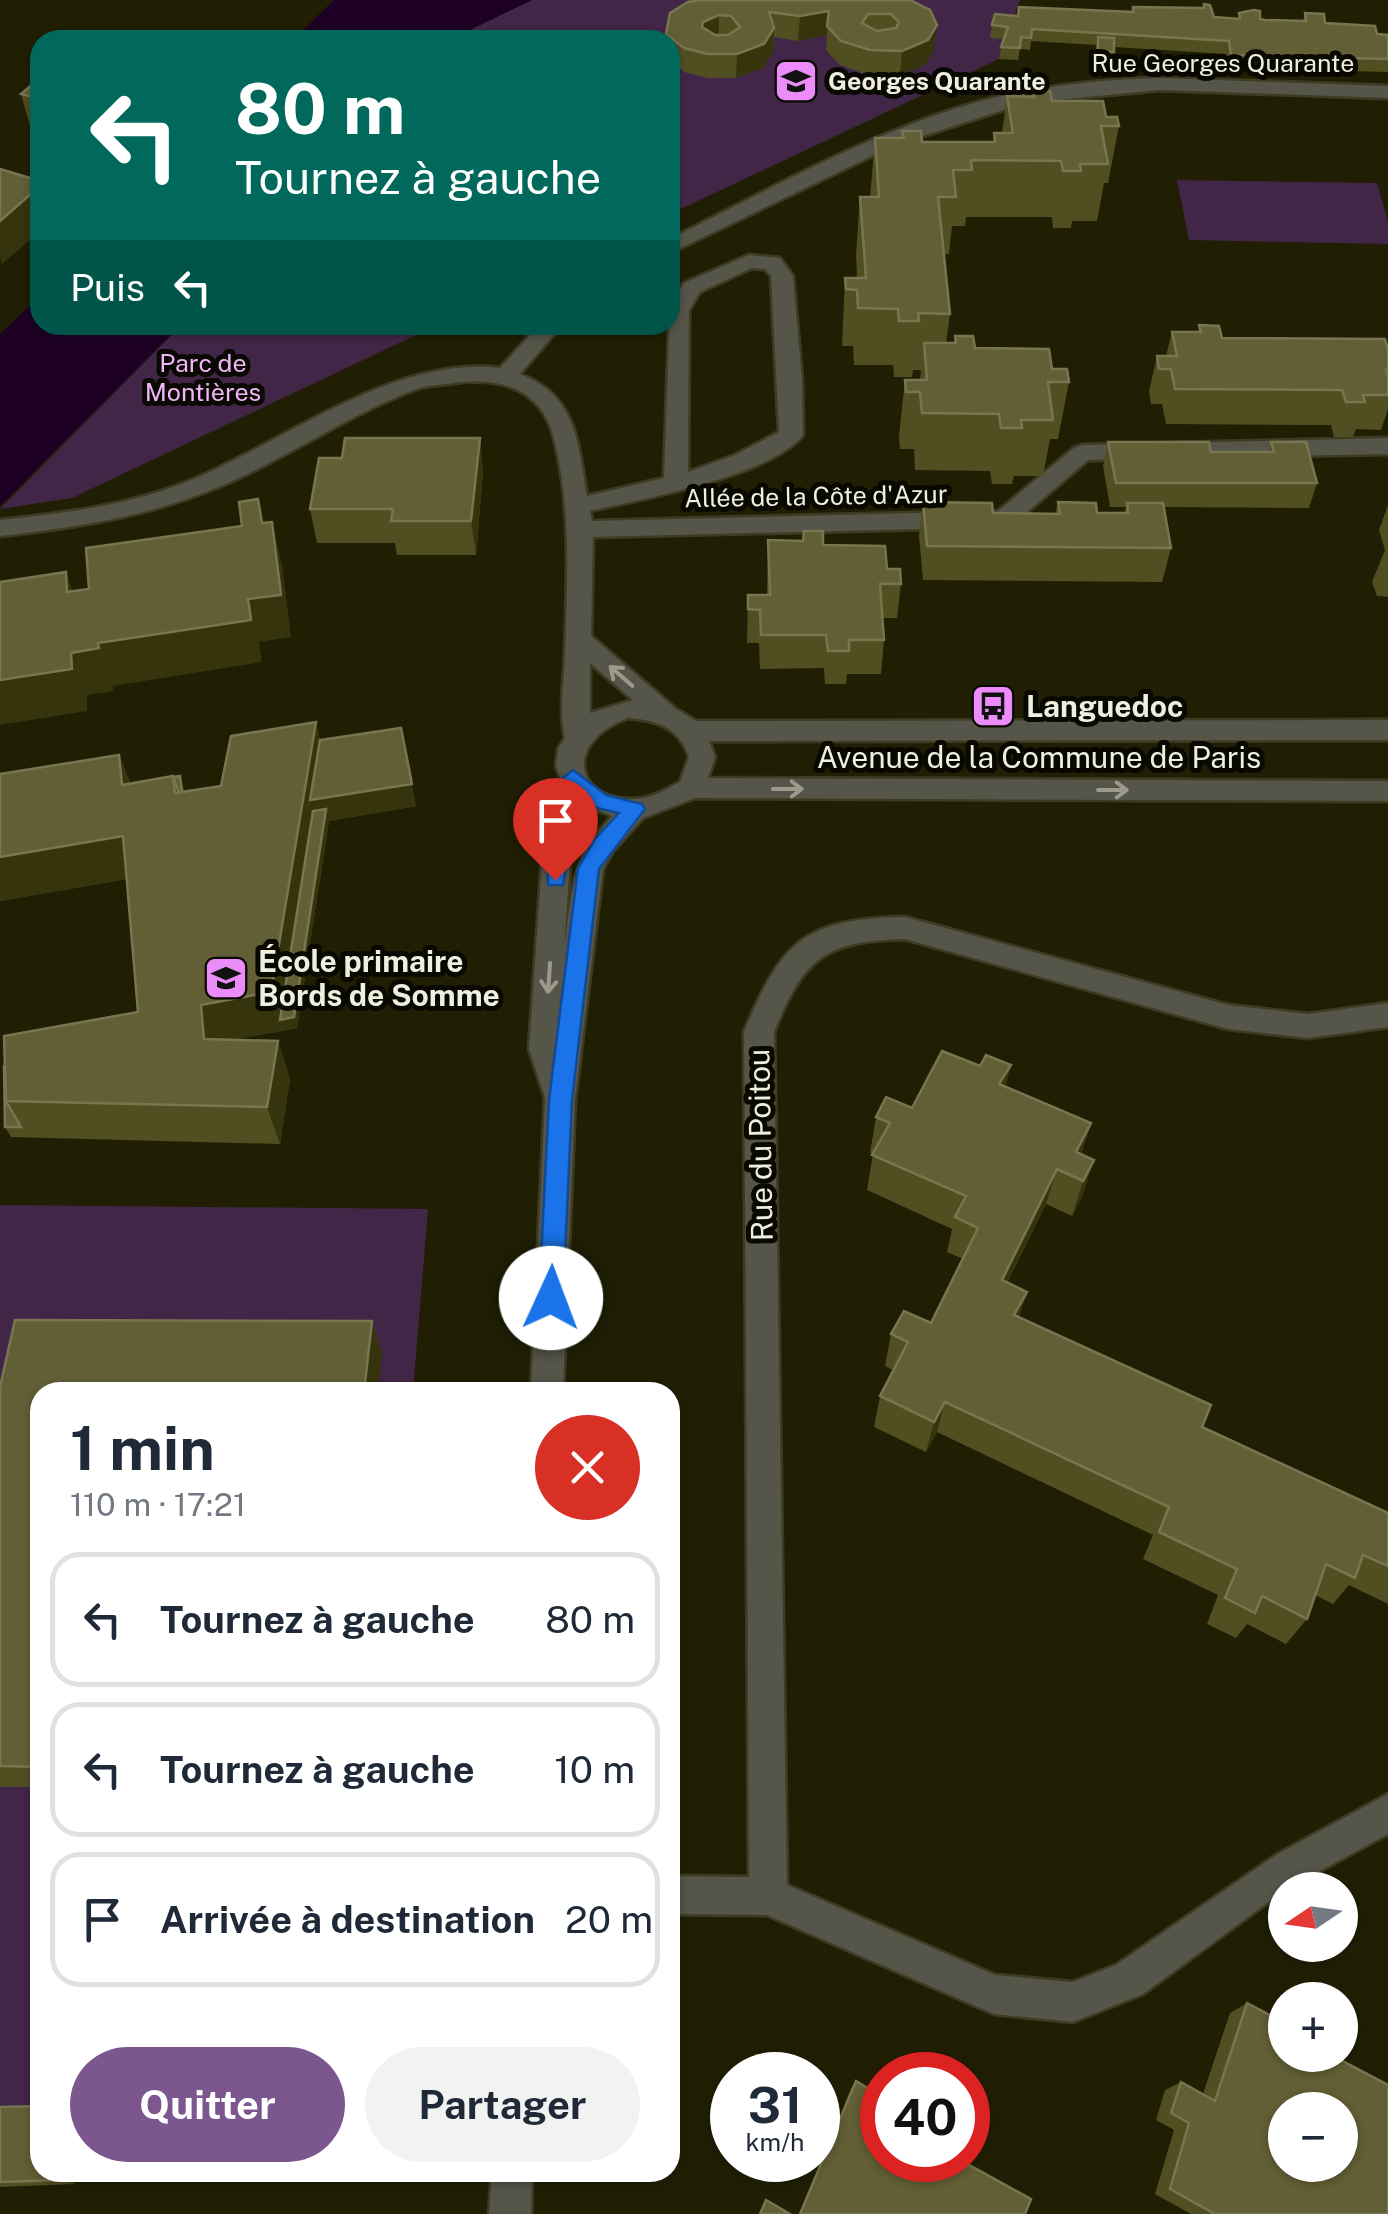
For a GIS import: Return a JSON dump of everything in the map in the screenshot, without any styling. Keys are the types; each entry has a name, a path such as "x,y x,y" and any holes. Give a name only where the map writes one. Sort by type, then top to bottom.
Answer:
{"street":[{"name":"Rue Georges Quarante","path":"680,242 904,135 1024,97 1081,89 1150,86 1388,92"},
{"path":"580,517 773,448 791,435 791,380 782,276 772,263 750,261 692,288 680,307"},
{"path":"505,376 542,335"},
{"path":"676,482 678,335"},
{"path":"0,528 96,516 151,503 202,484 415,381 479,372 505,376 536,388 555,410 565,437 580,517 576,735 568,756 573,778 557,846 544,1049 560,1100"},
{"name":"Allée de la Côte d'Azur","path":"580,517 1004,519 1082,453 1388,446"},
{"path":"573,778 600,801 635,809 662,804 690,788 702,757 692,730 666,714 576,637"},
{"path":"576,735 590,723 616,712 647,710 666,714"},
{"name":"Avenue de la Commune de Paris","path":"692,730 1388,730"},
{"name":"Avenue de la Commune de Paris","path":"690,788 1388,790"},
{"path":"547,1382 560,1100 588,868 603,844 635,809"},
{"name":"Rue du Poitou","path":"768,1896 759,1032 776,988 794,960 821,940 858,928 905,928 1228,1018 1308,1026 1388,1015"},
{"path":"680,1894 768,1896 994,1994 1074,2002 1130,1980 1290,1868 1388,1813"},
{"path":"510,2214 512,2182"}],"green space":[{"path":"532,0 1020,0 999,59 680,209 680,30 470,30"},
{"path":"1177,180 1377,183 1388,222 1388,244 1189,240"},
{"name":"Parc de Montières","path":"171,335 416,335 72,498 0,509"},
{"path":"0,1205 428,1209 414,1382 30,1382 30,2111 0,2112"}],"shaded area":[{"path":"334,0 532,0 470,30 303,30"},
{"path":"30,306 30,335 171,335 0,506 0,334"}],"building":[{"path":"699,0 910,0 930,10 937,25 928,40 902,51 870,50 841,41 827,26 829,11 800,16 769,12 774,28 764,44 737,54 708,54 680,45 680,30 667,30 670,13","holes":["868,14 891,14 899,22 896,28 877,31 862,23","719,15 731,16 740,27 728,35 715,35 702,27 703,22"]},
{"path":"1204,4 1210,5 1214,17 1240,19 1239,13 1254,10 1260,11 1260,19 1265,20 1306,21 1305,13 1324,14 1325,23 1375,26 1377,34 1388,35 1388,59 1231,55 1229,41 1032,29 1031,38 1021,37 1020,48 1001,47 1008,27 992,25 995,14 1018,16 1019,7 1133,12 1133,7 1204,8"},
{"path":"1098,37 1114,38 1114,52 1098,51"},
{"path":"1033,91 1050,91 1052,101 1103,101 1106,117 1117,117 1119,126 1101,126 1108,164 1080,164 1081,171 1063,171 1061,161 971,160 972,170 953,170 956,197 938,197 950,314 918,313 919,321 899,321 898,309 858,308 857,290 846,289 845,278 866,278 860,197 879,197 875,138 904,138 902,131 921,131 922,142 995,142 994,133 1013,133 1007,96 1034,97"},
{"path":"0,169 30,178 30,195 0,221"},
{"path":"1199,325 1219,326 1222,338 1385,339 1388,395 1363,395 1365,402 1346,402 1342,390 1175,389 1171,369 1159,369 1157,356 1177,356 1172,332 1201,332"},
{"path":"955,336 973,336 975,348 1049,349 1052,369 1067,369 1069,382 1048,382 1053,420 1021,420 1022,428 1001,428 999,414 922,413 920,392 906,392 905,380 927,380 924,343 956,343"},
{"path":"345,438 480,438 471,521 391,521 393,509 310,509 319,458 342,458"},
{"path":"1108,442 1209,442 1211,452 1274,452 1271,442 1306,442 1317,483 1116,483"},
{"path":"258,499 262,523 272,522 281,595 248,599 251,620 98,643 99,648 71,653 72,669 0,680 0,582 66,572 67,592 89,589 86,548 242,526 239,502"},
{"path":"923,502 992,503 993,513 1060,514 1058,502 1096,503 1097,513 1128,513 1127,503 1163,503 1171,548 927,546"},
{"path":"804,531 823,531 823,545 885,546 887,569 900,569 901,584 880,584 884,640 849,640 849,651 828,651 826,635 761,635 760,610 748,609 748,595 770,595 768,540 803,541"},
{"path":"316,722 271,992 201,1005 204,1039 278,1041 267,1107 6,1101 4,1036 138,1012 123,836 0,857 0,774 119,755 122,785 173,776 175,793 221,786 231,736"},
{"path":"401,728 412,784 310,800 320,740"},
{"path":"180,776 182,792 179,793 173,777"},
{"path":"326,809 294,1017 280,1020 313,811"},
{"path":"942,1051 980,1066 986,1055 1011,1065 999,1084 1091,1123 1076,1152 1094,1160 1083,1181 1057,1169 1002,1280 1027,1292 1014,1315 1211,1405 1202,1427 1388,1513 1388,1566 1363,1555 1355,1578 1326,1564 1307,1619 1262,1596 1255,1613 1225,1598 1237,1569 1159,1532 1169,1507 945,1402 934,1422 880,1396 908,1342 891,1334 904,1311 931,1323 978,1228 955,1217 966,1196 872,1155 890,1123 876,1117 886,1097 912,1108"},
{"path":"4,1065 6,1101 21,1127 5,1127"},
{"path":"15,1320 372,1321 365,1382 30,1382 30,1767 0,1766 0,1387"},
{"path":"1247,2003 1268,2014 1268,2072 1358,2069 1388,2085 1388,2214 1215,2214 1170,2189 1189,2123 1171,2113 1181,2082 1215,2101"},
{"path":"856,2081 860,2083 860,2182 990,2182 990,2176 1031,2199 1025,2214 800,2214 813,2182 840,2182 840,2119"},
{"path":"30,2106 30,2181 0,2182 0,2107"},
{"path":"766,2200 790,2214 760,2214"}],"place":[{"name":"Georges Quarante","path":"796,81"},
{"name":"Languedoc","path":"993,706"},
{"name":"École primaire Bords de Somme","path":"226,978"}],"route":[{"path":"551,1298 560,1100 588,868 603,844 635,809 600,801 573,778 557,846 555,880"}]}
